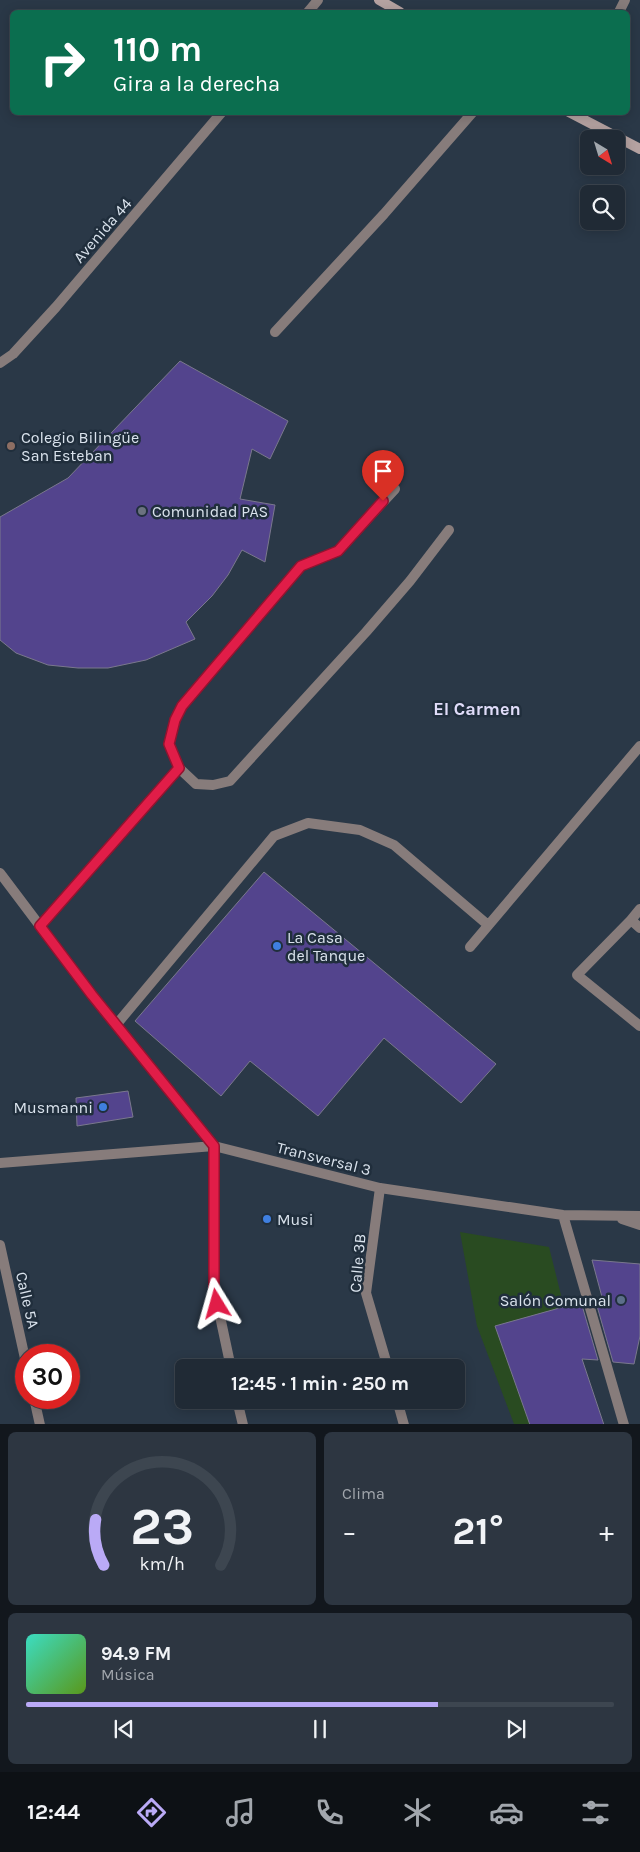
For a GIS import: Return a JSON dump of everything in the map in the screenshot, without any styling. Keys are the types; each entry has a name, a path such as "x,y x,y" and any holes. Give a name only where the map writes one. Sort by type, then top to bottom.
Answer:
{"main road":[{"path":"379,0 396,10"},
{"path":"575,115 640,149"}],"street":[{"path":"310,10 318,0"},
{"name":"Avenida 44","path":"0,363 13,354 56,307 219,115"},
{"path":"275,332 384,214 470,115"},
{"path":"395,489 338,551 301,566 182,706 175,720 169,744 179,768 196,784 213,785 230,781 366,632 410,581 449,530"},
{"path":"470,947 640,746"},
{"path":"40,926 179,768"},
{"path":"116,1025 274,836 308,823 360,830 394,845 488,925"},
{"path":"0,873 116,1025 214,1146 214,1288 229,1359"},
{"path":"640,909 577,975 640,1026"},
{"path":"631,920 640,928"},
{"name":"Transversal 3","path":"0,1162 214,1146 380,1188 563,1215 640,1216"},
{"name":"Calle 3B","path":"380,1188 366,1293 385,1359"},
{"path":"563,1215 624,1424"},
{"path":"612,1216 640,1225"},
{"name":"Calle 5A","path":"0,1244 22,1344"},
{"path":"37,1409 40,1424"},
{"path":"240,1409 243,1424"},
{"path":"400,1409 404,1424"}],"green space":[{"path":"460,1232 549,1247 564,1307 495,1326 530,1424 514,1424 477,1326"}],"building":[{"name":"Comunidad PAS","path":"180,361 288,421 270,459 252,449 240,499 275,505 265,562 242,550 228,575 212,596 186,622 195,639 146,660 108,668 78,668 48,665 16,653 0,640 0,517 68,478"},
{"name":"La Casa del Tanque","path":"264,872 496,1064 461,1103 384,1038 318,1116 250,1061 221,1096 135,1021"},
{"name":"Musmanni","path":"128,1091 133,1117 77,1126 76,1098"},
{"name":"Salón Comunal","path":"592,1260 640,1264 640,1336 634,1364 613,1362 595,1299 602,1297"},
{"path":"581,1302 598,1360 582,1359 604,1424 530,1424 495,1326"}],"place":[{"name":"Colegio Bilingüe San Esteban","path":"11,446"},
{"name":"Comunidad PAS","path":"142,511"},
{"name":"La Casa del Tanque","path":"277,946"},
{"name":"Musmanni","path":"103,1107"},
{"name":"Musi","path":"267,1219"},
{"name":"Salón Comunal","path":"621,1300"}],"district":[{"name":"El Carmen","path":"477,709"}],"route":[{"path":"217,1304 214,1288 214,1146 92,995 40,926 179,768 169,744 175,720 182,706 301,566 338,551 383,501"}]}
